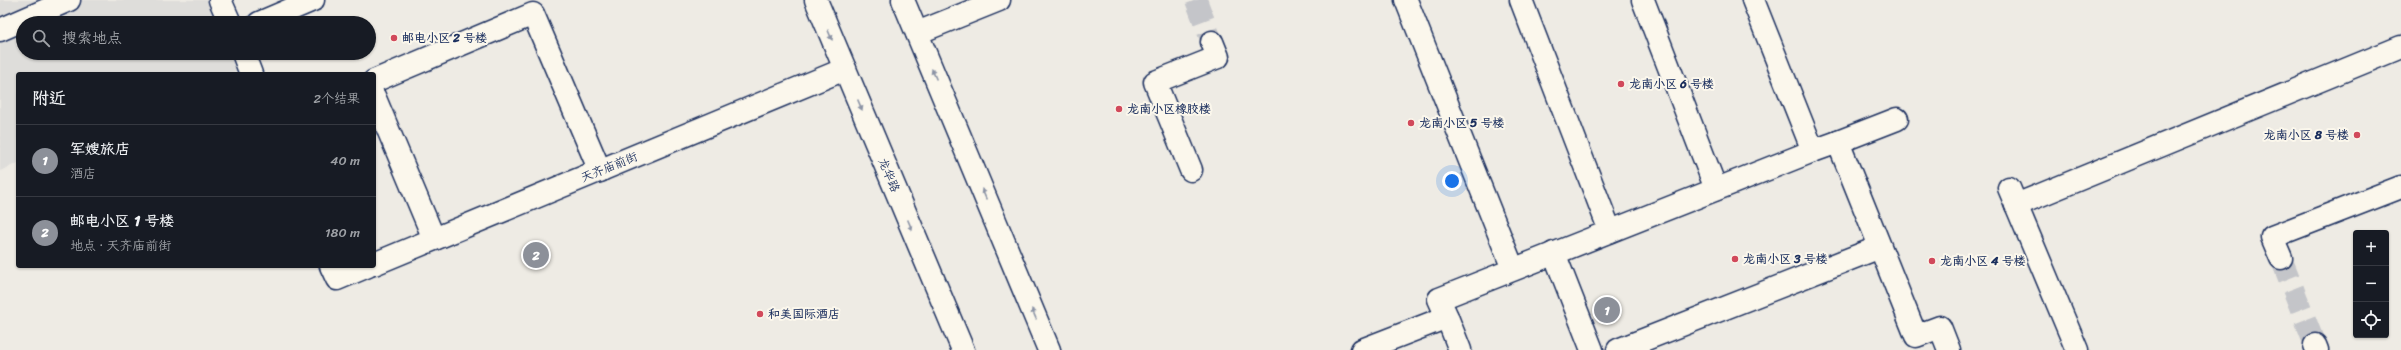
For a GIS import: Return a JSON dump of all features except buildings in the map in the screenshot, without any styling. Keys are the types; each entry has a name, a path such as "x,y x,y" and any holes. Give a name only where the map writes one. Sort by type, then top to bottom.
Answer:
{"street":[{"path":"32,16 69,0"},
{"path":"220,0 227,16"},
{"path":"275,16 313,0"},
{"name":"龙华路","path":"816,0 963,350"},
{"path":"903,0 1049,350"},
{"path":"917,33 999,0"},
{"path":"1406,0 1513,269"},
{"path":"1521,0 1610,231"},
{"path":"1643,0 1716,190"},
{"path":"1753,0 1813,151"},
{"path":"376,80 533,14 600,171"},
{"path":"0,30 16,23"},
{"path":"1191,170 1155,82 1218,57 1212,42"},
{"path":"2077,350 2013,197 2401,47"},
{"path":"245,60 250,72"},
{"name":"天齐庙前街","path":"376,263 845,70"},
{"path":"376,101 434,239"},
{"path":"1460,350 1439,298 1897,119"},
{"path":"1838,142 1916,336 1940,327 1949,350"},
{"path":"2281,258 2272,237 2401,187"},
{"path":"1618,350 1880,247"},
{"path":"1554,252 1592,350"},
{"path":"333,268 337,279 363,268"},
{"path":"1362,350 1447,317"}],"shaded area":[{"path":"0,0 207,0 214,16 16,16 16,60 232,60 237,71 16,72 16,164 0,171"}],"tunnel":[{"path":"1196,0 1212,42"},
{"path":"2281,258 2315,345"}],"place":[{"name":"邮电小区 2 号楼","path":"394,38"},
{"name":"龙南小区 6 号楼","path":"1621,84"},
{"name":"龙南小区橡胶楼","path":"1119,109"},
{"name":"龙南小区 5 号楼","path":"1411,123"},
{"name":"龙南小区 8 号楼","path":"2357,135"},
{"name":"邮电小区 1 号楼","path":"536,255"},
{"name":"龙南小区 3 号楼","path":"1735,259"},
{"name":"龙南小区 4 号楼","path":"1932,261"},
{"name":"军嫂旅店","path":"1607,310"},
{"name":"和美国际酒店","path":"760,314"}]}
